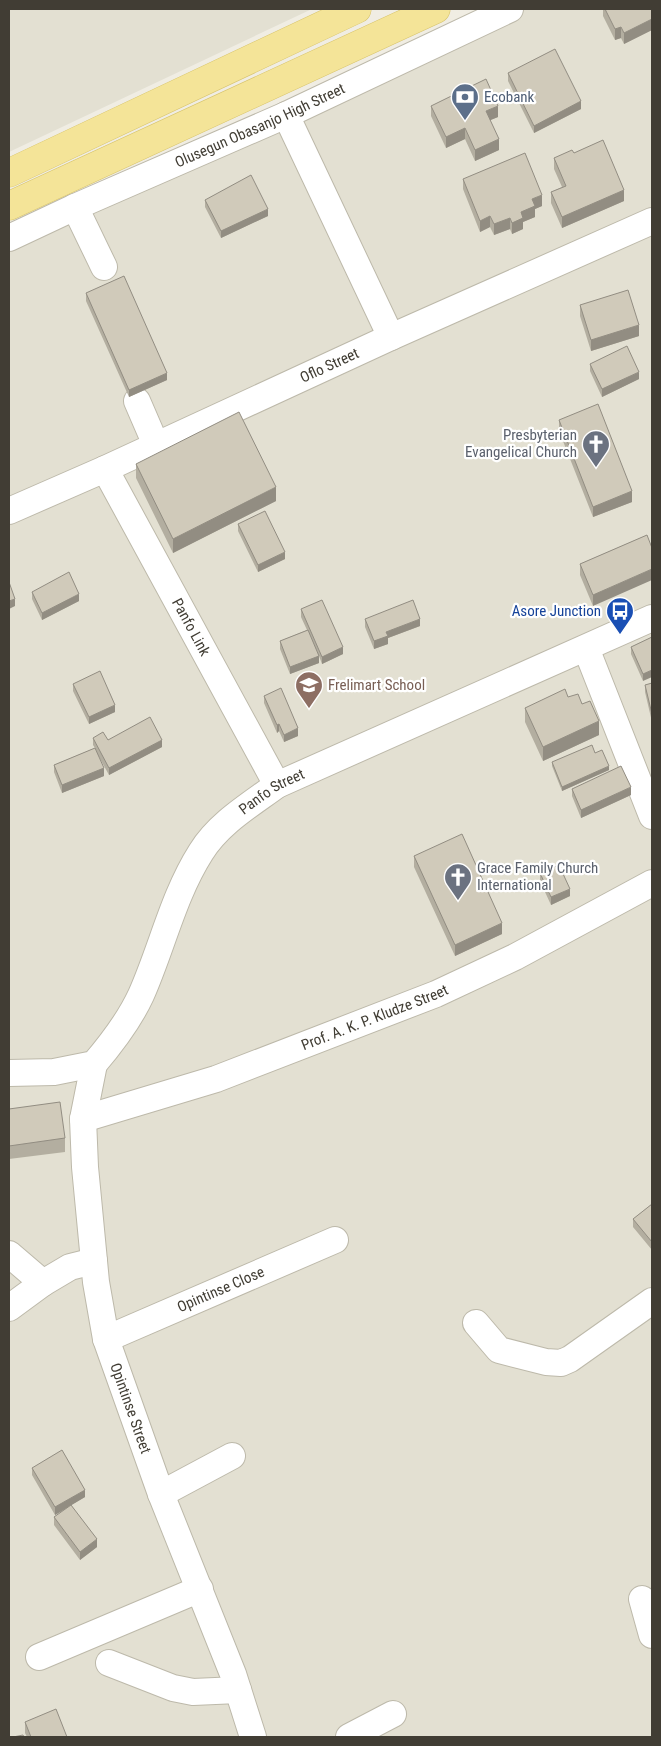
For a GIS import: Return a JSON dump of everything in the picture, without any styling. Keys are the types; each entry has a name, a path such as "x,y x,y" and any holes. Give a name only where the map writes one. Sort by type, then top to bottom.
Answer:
{"main road":[{"path":"9,173 358,9"},
{"name":"Olusegun Obasanjo High Street","path":"9,206 436,9"}],"street":[{"name":"Olusegun Obasanjo High Street","path":"9,238 286,114 510,9"},
{"path":"286,114 391,337"},
{"path":"76,207 104,267"},
{"name":"Oflo Street","path":"9,511 105,469 391,337 652,221"},
{"path":"137,401 156,445"},
{"name":"Panfo Link","path":"105,469 278,786"},
{"name":"Panfo Street","path":"94,1064 120,1031 141,996 168,920 201,851 228,820 278,786 652,618"},
{"path":"586,648 652,816"},
{"name":"Prof. A. K. P. Kludze Street","path":"83,1118 216,1079 436,994 515,957 652,883"},
{"path":"9,1073 54,1072 94,1064"},
{"name":"Opintinse Street","path":"94,1064 83,1118 85,1167 94,1261 106,1338 161,1494 200,1589 238,1690 253,1737"},
{"name":"Opintinse Close","path":"106,1338 335,1240"},
{"path":"9,1254 43,1283"},
{"path":"9,1308 43,1283 70,1267 94,1261"},
{"path":"476,1323 499,1350 546,1362 562,1363 652,1301"},
{"path":"161,1494 232,1456"},
{"path":"39,1657 200,1589"},
{"path":"642,1599 652,1635"},
{"path":"109,1663 173,1688 194,1692 238,1690"},
{"path":"349,1737 394,1714"}],"shaded area":[{"path":"9,9 312,9 9,152"},
{"path":"514,9 652,9 652,1737 9,1737 9,236"}],"building":[{"path":"605,9 652,9 652,19 624,33 621,27 615,29"},
{"path":"555,49 581,101 534,126 508,73"},
{"path":"486,79 498,106 486,111 499,139 475,150 465,128 446,137 431,106"},
{"path":"603,140 624,190 562,217 551,192 566,186 554,158 572,150 574,153"},
{"path":"525,153 542,195 532,199 535,206 521,212 523,218 512,223 510,218 494,224 490,216 480,221 463,179"},
{"path":"251,175 268,209 221,231 205,200"},
{"path":"124,276 167,373 129,390 86,293"},
{"path":"628,290 639,325 591,340 580,305"},
{"path":"627,346 639,372 602,389 590,364"},
{"path":"598,404 632,491 593,507 559,420"},
{"path":"239,412 276,487 173,539 136,464"},
{"path":"265,511 285,552 258,565 238,524"},
{"path":"647,535 652,548 652,569 593,595 580,564"},
{"path":"69,572 79,594 42,613 32,592"},
{"path":"9,582 15,599 9,601"},
{"path":"322,600 343,647 322,657 301,609"},
{"path":"413,600 420,619 386,632 388,636 374,641 365,619"},
{"path":"308,630 319,656 290,667 280,641"},
{"path":"652,637 652,670 643,674 631,647"},
{"path":"100,671 115,705 89,717 73,684"},
{"path":"652,683 652,714 645,685"},
{"path":"281,688 298,728 284,735 279,724 277,725 264,696"},
{"path":"565,689 568,697 578,694 582,704 590,701 599,721 543,747 525,708"},
{"path":"150,717 162,740 109,768 93,738 103,732 108,740"},
{"path":"592,745 595,753 602,750 609,766 562,787 552,762"},
{"path":"95,748 104,768 62,785 54,765"},
{"path":"621,766 631,787 581,810 572,789"},
{"path":"462,834 502,923 455,945 414,856"},
{"path":"559,865 570,889 551,897 540,873"},
{"path":"60,1102 65,1138 9,1146 9,1109"},
{"path":"652,1204 652,1242 633,1219"},
{"path":"62,1450 85,1490 55,1507 32,1468"},
{"path":"71,1505 97,1539 80,1552 54,1517"},
{"path":"56,1709 67,1737 31,1737 25,1722"}],"place":[{"name":"Ecobank","path":"465,121"},
{"name":"Presbyterian Evangelical Church","path":"596,468"},
{"name":"Asore Junction","path":"620,635"},
{"name":"Frelimart School","path":"309,709"},
{"name":"Grace Family Church International","path":"458,901"}]}
